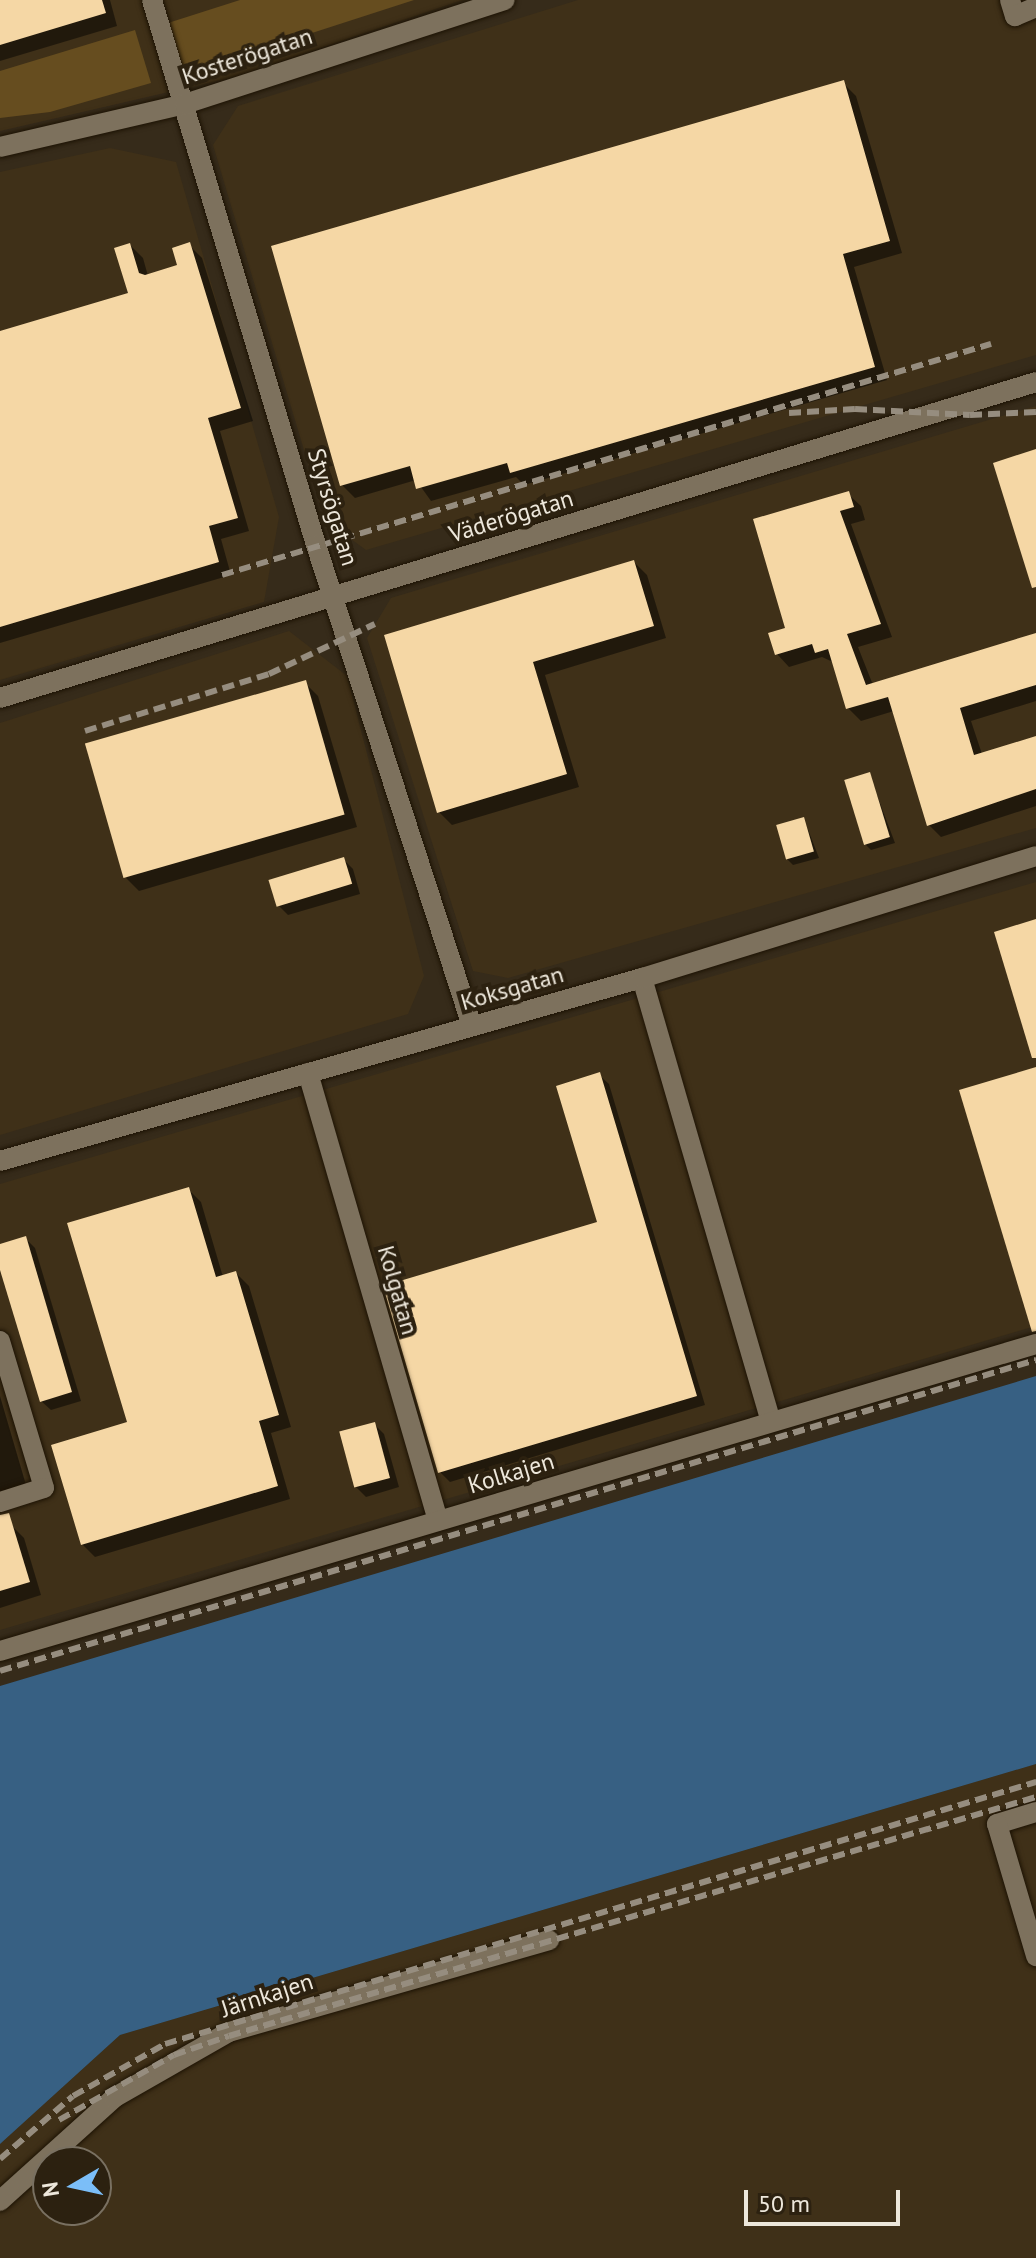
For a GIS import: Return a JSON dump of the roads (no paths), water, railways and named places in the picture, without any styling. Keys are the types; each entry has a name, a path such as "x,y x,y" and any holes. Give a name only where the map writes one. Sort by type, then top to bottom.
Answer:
{"street":[{"name":"Styrsögatan","path":"152,0 334,597 472,1026"},
{"name":"Kosterögatan","path":"0,147 185,104 505,0"},
{"path":"1010,0 1015,16 1036,7"},
{"name":"Väderögatan","path":"0,698 1036,382"},
{"name":"Koksgatan","path":"0,1161 642,978 1036,856"},
{"path":"642,978 771,1422"},
{"name":"Kolgatan","path":"308,1073 438,1521"},
{"path":"0,1341 44,1488 0,1502"},
{"name":"Kolkajen","path":"0,1651 1036,1344"},
{"path":"1036,1812 997,1824 1036,1956"},
{"name":"Järnkajen","path":"0,2201 115,2097 229,2032 549,1940"}],"water":[{"path":"1036,1376 1036,1764 120,2035 0,2144 0,1686"}],"railway":[{"path":"222,575 991,344"},
{"path":"789,413 855,409 970,415 1036,412"},
{"path":"85,731 269,674 375,624"},
{"path":"0,1671 1036,1360"},
{"path":"0,2159 73,2096 165,2044 1036,1782"},
{"path":"59,2120 174,2055 229,2036 1036,1797"}]}
